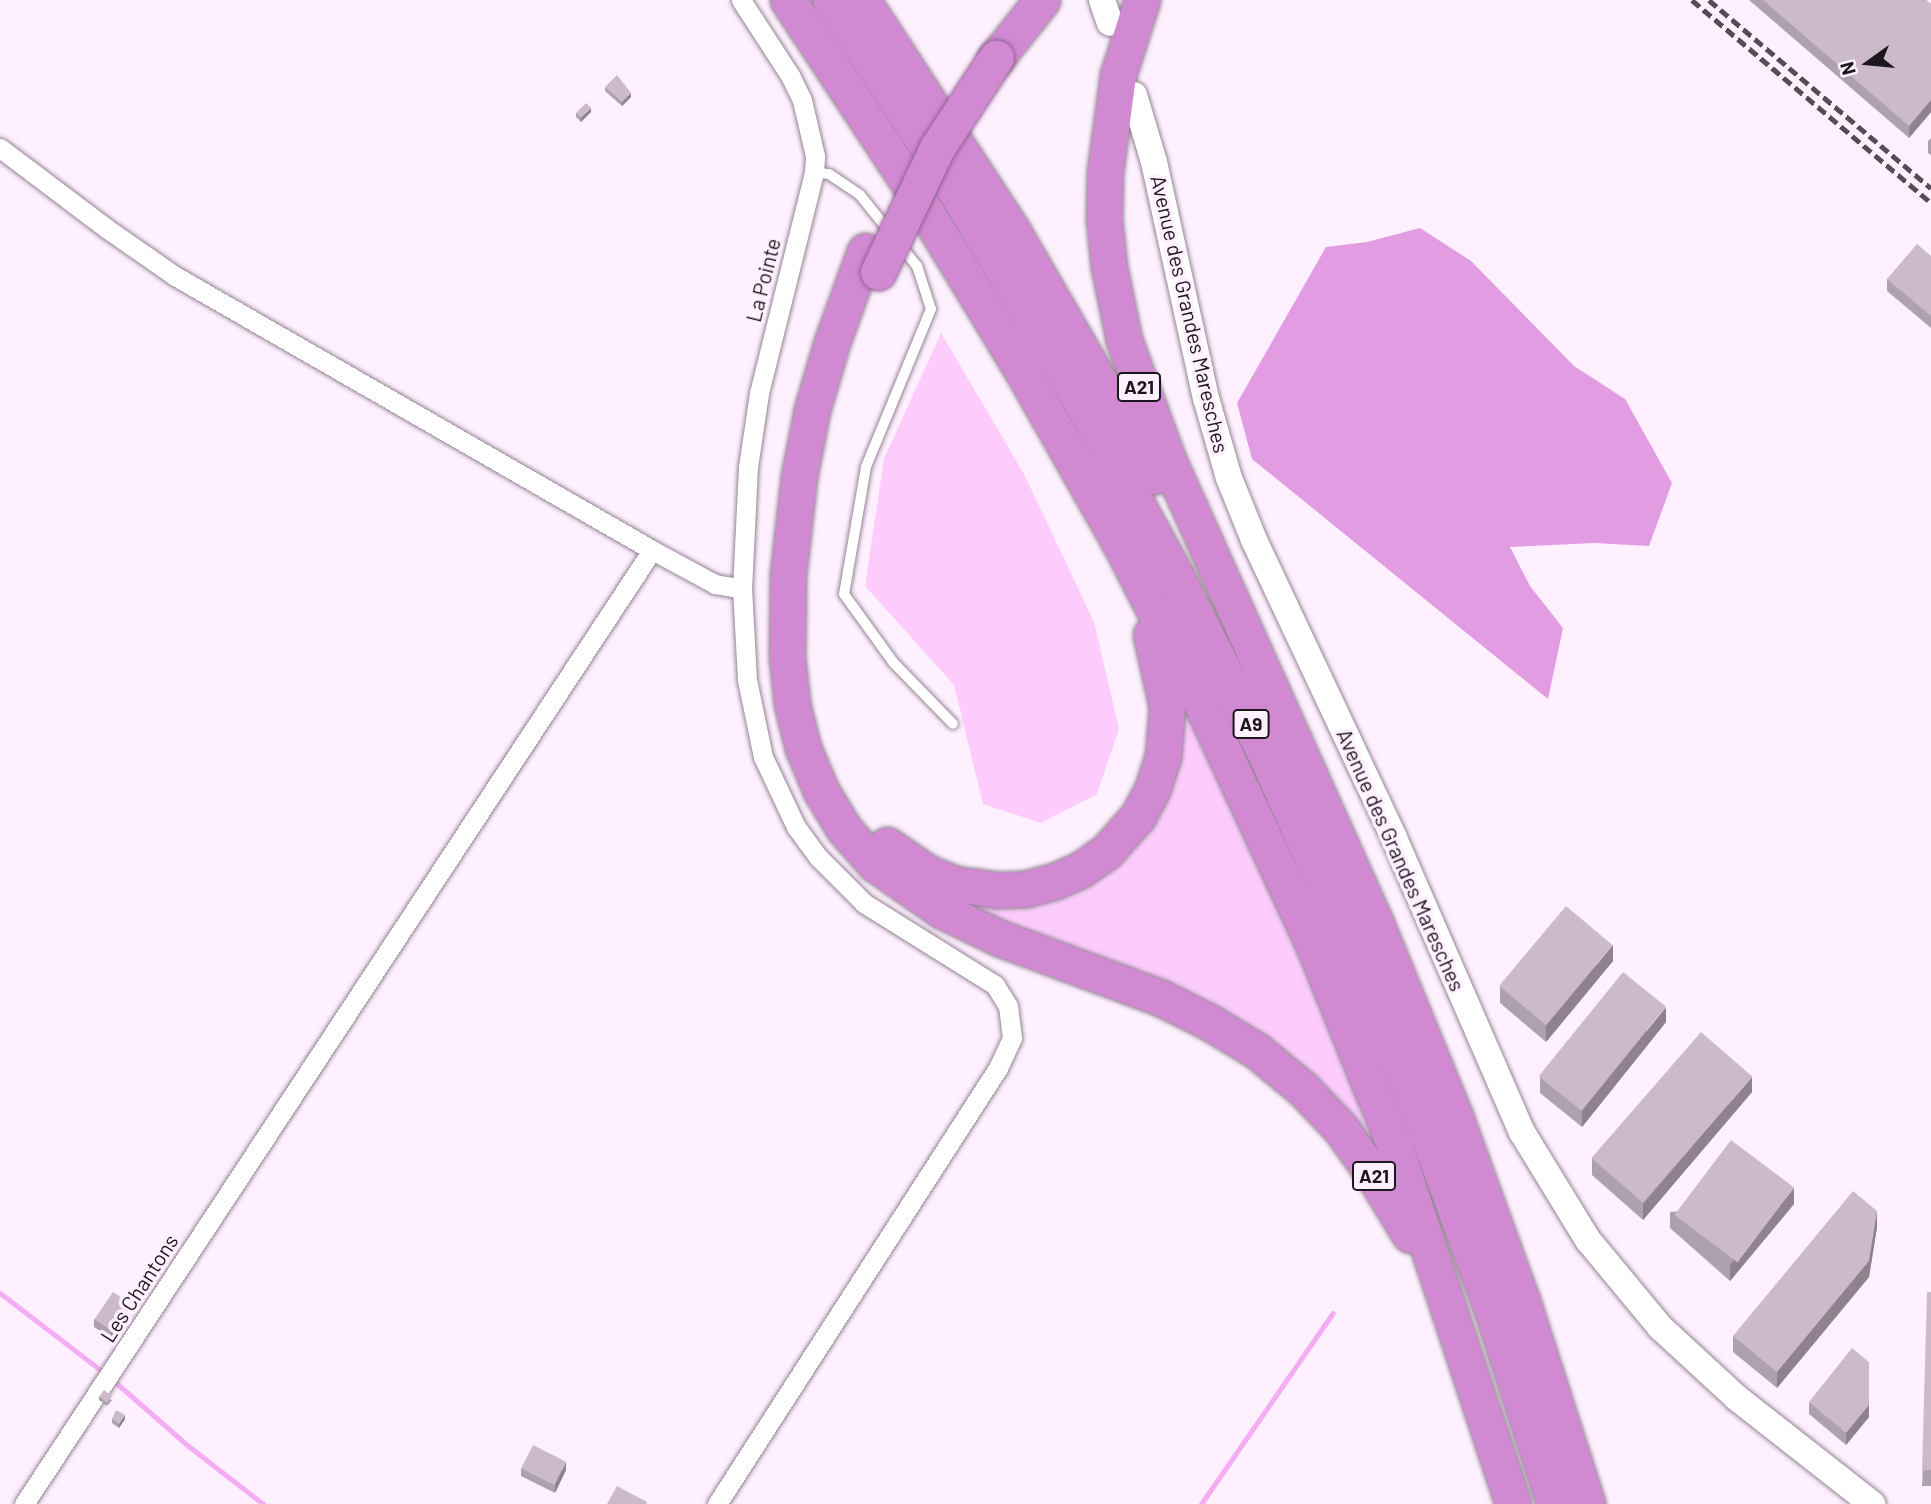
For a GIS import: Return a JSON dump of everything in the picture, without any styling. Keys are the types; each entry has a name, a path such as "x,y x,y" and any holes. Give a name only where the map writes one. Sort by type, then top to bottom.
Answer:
{"highway":[{"name":"A21","path":"788,0 952,252 1092,493 1144,615 1161,673 1167,707 1166,741 1152,790 1138,816 1112,846 1080,870 1055,881 1025,888 998,890 955,884 928,873 884,842 847,798 820,736 808,670 806,588 818,483 871,262"},
{"name":"A9","path":"830,0 943,170 1074,389 1177,578 1265,753 1346,934 1420,1114 1494,1317 1555,1504"},
{"name":"A9","path":"862,0 978,177 1063,317 1172,509 1297,749 1376,924 1455,1117 1526,1314 1587,1504"},
{"name":"A21","path":"1016,0 937,148 871,262 832,342 812,410 799,477 788,575 787,657 792,704 800,738 821,791 845,829 875,864 941,911 999,938 1131,986 1188,1010 1257,1051 1303,1089 1357,1150 1399,1215 1436,1290 1482,1403"},
{"name":"A21","path":"990,49 1042,0"},
{"name":"A21","path":"1142,0 1118,75 1107,150 1104,219 1115,304 1131,363 1153,423 1297,749"},
{"path":"1092,493 1198,696 1314,946 1394,1144 1482,1403 1513,1504"}],"main road":[{"name":"Avenue des Grandes Maresches","path":"1134,95 1154,162 1206,398 1233,488 1263,561 1394,838 1522,1132 1588,1240 1660,1327 1737,1398 1872,1504"}],"street":[{"name":"La Pointe","path":"717,1504 998,1068 1012,1038 1008,1006 995,985 864,903 818,857 796,827 768,769 753,719 741,589 744,515 753,425 768,352 814,172 812,134 802,100 791,77 741,0"},
{"path":"0,148 106,228 175,275 652,550 715,584 741,589"},
{"name":"Les Chantons","path":"24,1504 652,550"}],"lane":[{"path":"814,172 829,174 860,195 917,266 931,309 866,467 844,594 893,662 953,724"}],"shaded area":[{"path":"1420,228 1471,261 1574,366 1625,399 1672,483 1649,546 1595,543 1510,547 1530,586 1563,628 1548,699 1252,459 1237,403 1326,247 1367,242"},
{"path":"941,333 1024,474 1094,622 1119,729 1097,794 1041,823 983,804 954,685 865,586 884,459"},
{"path":"1183,710 1187,710 1222,775 1363,1104 1358,1108 1369,1136 1378,1135 1392,1171 1321,1094 922,882 1095,871"}],"building":[{"path":"1763,0 1926,0 1931,4 1931,100 1909,126"},
{"path":"617,75 631,93 622,102 605,87"},
{"path":"586,103 591,108 581,118 576,113"},
{"path":"1917,244 1931,256 1931,316 1887,279"},
{"path":"1566,906 1613,945 1546,1025 1499,986"},
{"path":"1623,972 1666,1007 1581,1111 1539,1076"},
{"path":"1701,1032 1752,1077 1643,1203 1591,1158"},
{"path":"1731,1140 1794,1188 1738,1263 1674,1215"},
{"path":"1853,1191 1877,1211 1869,1261 1777,1372 1733,1336"},
{"path":"113,1292 128,1302 109,1329 95,1319"},
{"path":"1927,1292 1931,1292 1931,1470 1922,1470"},
{"path":"1852,1348 1869,1362 1869,1405 1846,1433 1809,1402"},
{"path":"104,1390 112,1396 107,1402 99,1396"},
{"path":"116,1410 125,1415 119,1424 112,1419"},
{"path":"533,1445 566,1462 554,1485 521,1468"},
{"path":"617,1486 647,1502 646,1504 607,1504"}],"waterway":[{"path":"0,1293 103,1372"},
{"path":"1201,1504 1333,1313"},
{"path":"114,1381 187,1445 263,1504"}],"railway":[{"path":"1692,0 1931,203"},
{"path":"1709,0 1931,188"}]}
